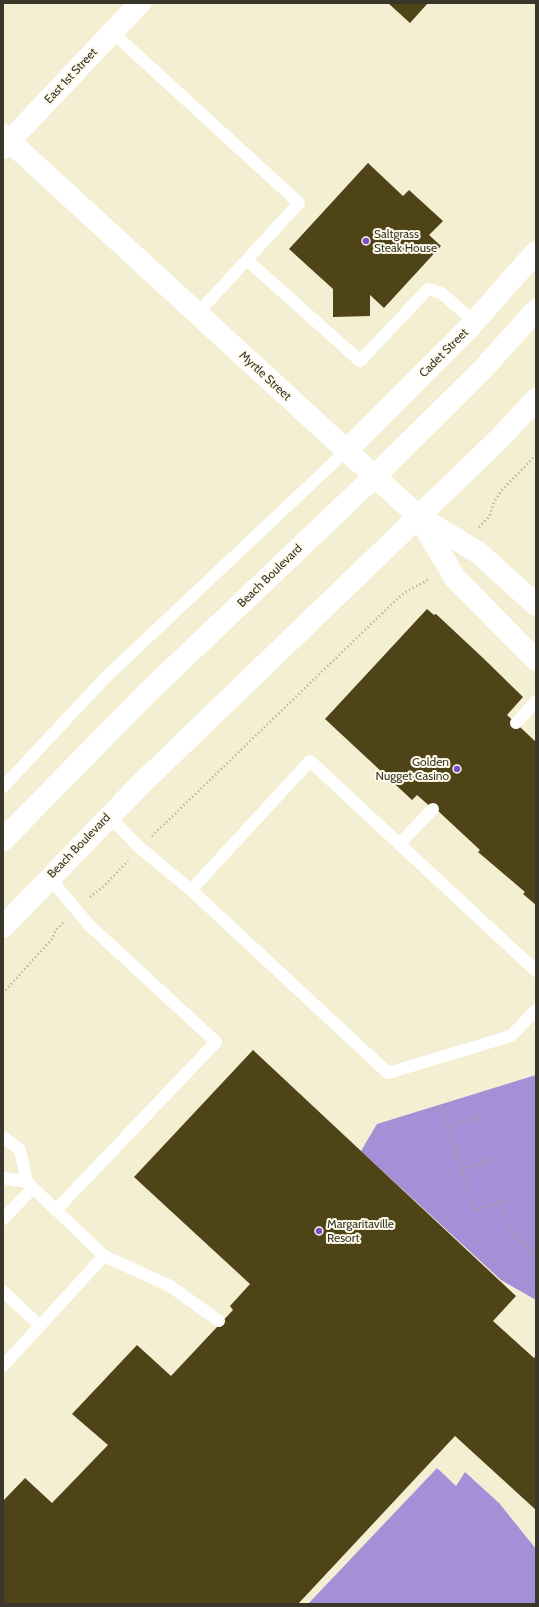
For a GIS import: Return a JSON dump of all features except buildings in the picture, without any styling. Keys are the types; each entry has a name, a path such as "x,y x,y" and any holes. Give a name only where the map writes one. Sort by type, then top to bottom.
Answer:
{"main road":[{"name":"East 1st Street","path":"5,141 140,3"},
{"name":"Myrtle Street","path":"5,141 198,313 418,516 479,553 536,605"},
{"name":"Cadet Street","path":"347,450 475,322 536,252"},
{"name":"Beach Boulevard","path":"3,840 146,695 375,476 483,369 536,310"},
{"name":"Beach Boulevard","path":"3,927 49,877 110,816 501,437 536,399"},
{"path":"418,516 455,578 536,660"}],"lane":[{"path":"112,32 299,203 198,313"},
{"path":"247,260 360,361 428,289 441,293 475,322"},
{"path":"3,787 106,677 347,450"},
{"path":"516,723 536,701"},
{"path":"190,890 310,761 536,971"},
{"path":"399,844 432,808"},
{"path":"110,816 140,848 190,890 388,1073 511,1036 536,1010"},
{"path":"49,877 89,925 216,1042 56,1210"},
{"path":"3,1137 20,1150 30,1185"},
{"path":"3,1178 30,1185 104,1256 170,1286 219,1321"},
{"path":"3,1220 30,1185"},
{"path":"3,1366 104,1256"},
{"path":"3,1291 40,1326"}],"path":[{"path":"489,517 494,502 502,490 536,455"},
{"path":"92,895 105,885 140,848 396,600 407,591 423,584 428,578"},
{"path":"3,992 53,938 55,931"},
{"path":"441,1106 475,1210 511,1199"},
{"path":"448,1127 484,1116"},
{"path":"462,1169 498,1158"},
{"path":"501,1202 510,1231 536,1254"}],"shaded area":[{"path":"536,1075 536,1300 501,1280 361,1151 377,1124"},
{"path":"437,1468 456,1486 465,1472 499,1503 536,1549 536,1604 308,1604"}],"place":[{"name":"Saltgrass Steak House","path":"366,241"},
{"name":"Golden Nugget Casino","path":"457,769"},
{"name":"Margaritaville Resort","path":"319,1231"}]}
